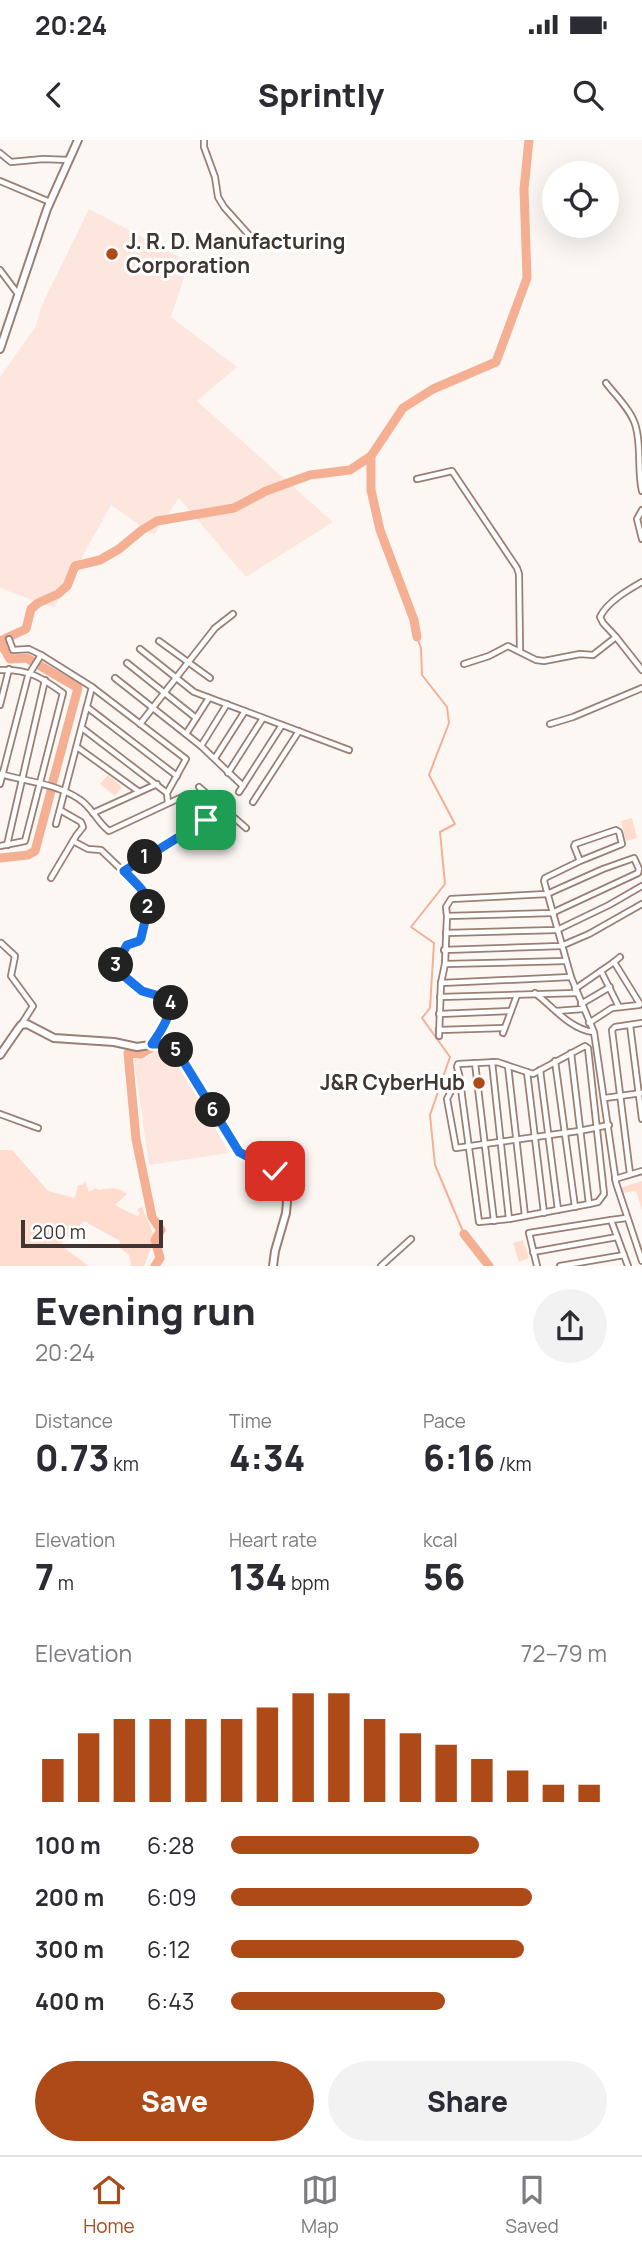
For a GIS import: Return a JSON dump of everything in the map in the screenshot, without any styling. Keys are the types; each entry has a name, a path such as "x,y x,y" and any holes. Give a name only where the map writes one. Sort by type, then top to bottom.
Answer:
{"street":[{"path":"1,345 51,202 78,140"},
{"path":"204,140 218,197 224,207 248,234 256,239 286,242"},
{"path":"0,153 11,162 69,160"},
{"path":"0,181 51,202"},
{"path":"0,270 18,294"},
{"path":"606,383 632,417 636,427 638,475 642,491"},
{"path":"417,479 452,471 517,568 520,651"},
{"path":"642,510 638,519 642,539"},
{"path":"642,582 601,613 600,617 642,670"},
{"path":"140,724 215,628 233,614"},
{"path":"464,664 508,646 536,660 544,661 580,654 588,656 617,637"},
{"path":"9,639 13,650 29,649 92,687 186,759 167,793 168,803"},
{"path":"159,641 210,678"},
{"path":"140,649 194,692 349,750"},
{"path":"0,784 30,673 41,655"},
{"path":"127,663 196,718"},
{"path":"0,705 9,669"},
{"path":"0,670 30,673 63,693 25,841 0,846"},
{"path":"114,678 201,746 243,786"},
{"path":"7,845 45,680"},
{"path":"56,824 92,687"},
{"path":"550,724 642,688"},
{"path":"186,734 209,698"},
{"path":"201,746 227,704"},
{"path":"87,708 177,776"},
{"path":"215,758 245,711"},
{"path":"228,773 263,718"},
{"path":"239,792 282,725"},
{"path":"82,727 158,783 167,793"},
{"path":"253,802 299,732"},
{"path":"77,747 138,791"},
{"path":"1,774 79,798 109,831 184,796"},
{"path":"93,813 158,783"},
{"path":"199,787 247,828"},
{"path":"124,871 206,820 219,804"},
{"path":"51,878 83,827 83,824 60,810"},
{"path":"580,861 575,844 616,830 619,832 622,844 545,878 561,946 582,1007 594,1032 616,1181 642,1261"},
{"path":"73,841 88,849 101,850 147,894 149,903 141,938 127,945 116,965 118,971 142,991 171,1000 168,1016 152,1044"},
{"path":"447,916 552,913 638,873 634,858 547,894 451,899 446,907 439,1033 504,1031 517,995"},
{"path":"446,933 556,929 609,905 642,886"},
{"path":"444,950 561,946 589,934 642,904"},
{"path":"0,1055 33,1006 11,976 15,957 1,943"},
{"path":"440,998 576,991 620,957"},
{"path":"444,964 566,961"},
{"path":"589,1023 612,1008 641,1004 614,962"},
{"path":"601,971 619,1007"},
{"path":"441,982 571,976"},
{"path":"556,1011 582,1007 610,987"},
{"path":"536,993 570,1023 585,1031 594,1032"},
{"path":"439,1014 511,1011"},
{"path":"630,1174 613,1028 642,1023"},
{"path":"21,1025 32,1025 59,1040 105,1041 137,1047 169,1044 177,1051 239,1152 275,1171 283,1183 286,1213 273,1266"},
{"path":"630,1025 642,1119"},
{"path":"585,1046 588,1048 604,1194 598,1202 479,1222 458,1064 492,1062 533,1074 571,1053 585,1046"},
{"path":"571,1053 589,1204"},
{"path":"555,1061 575,1207"},
{"path":"492,1062 509,1219"},
{"path":"475,1063 494,1220"},
{"path":"508,1066 525,1216"},
{"path":"540,1070 558,1210"},
{"path":"527,1072 544,1213"},
{"path":"460,1074 447,1100 456,1148 608,1125"},
{"path":"605,1098 640,1093"},
{"path":"0,1114 38,1128"},
{"path":"604,1184 642,1171"},
{"path":"537,1266 528,1236 531,1232 626,1217"},
{"path":"611,1220 628,1266"},
{"path":"533,1252 617,1237"},
{"path":"381,1266 411,1239"},
{"path":"560,1266 624,1255"}],"shaded area":[{"path":"89,209 189,262 171,317 237,367 197,401 333,522 246,577 179,498 154,535 111,505 54,608 0,588 0,377 36,326 41,307"},
{"path":"108,775 122,787 115,796 100,784"},
{"path":"632,818 637,838 626,841 621,821"},
{"path":"160,1049 176,1058 229,1153 149,1165 134,1059 146,1057"},
{"path":"0,1150 12,1150 48,1191 75,1198 78,1185 85,1181 89,1192 96,1188 124,1191 127,1194 115,1205 137,1216 140,1214 137,1209 142,1207 155,1238 144,1266 131,1266 129,1255 119,1247 120,1241 84,1221 60,1245 89,1266 0,1266"},
{"path":"642,1181 642,1210 636,1191 621,1193 620,1188"},
{"path":"523,1240 529,1258 519,1262 513,1243"}],"waterway":[{"path":"417,637 414,620 380,530 371,490 371,456 403,408 433,389 496,362 527,278 524,189 529,140"},
{"path":"52,785 78,688 27,658 10,659 2,640 26,629 31,609 67,586 75,566 100,560 157,521 234,508 266,491 310,475 350,470 371,456"},
{"path":"417,637 421,648 422,675 447,707 449,723 429,775 455,824 440,832 445,884 411,927 434,943 430,1008 422,1018 450,1057 430,1115 435,1165 464,1234"},
{"path":"0,858 28,855 35,851 51,791"},
{"path":"151,1048 141,1054 128,1053 136,1139 152,1217 161,1230 155,1240 160,1258 155,1266"},
{"path":"464,1234 489,1266"}],"place":[{"name":"J. R. D. Manufacturing Corporation","path":"112,254"},
{"name":"J&R CyberHub","path":"479,1083"}],"route":[{"path":"206,820 124,871 147,894 149,903 141,938 127,945 116,965 118,971 142,991 171,1000 162,1030 152,1044 169,1044 177,1051 239,1152 275,1171"}]}
